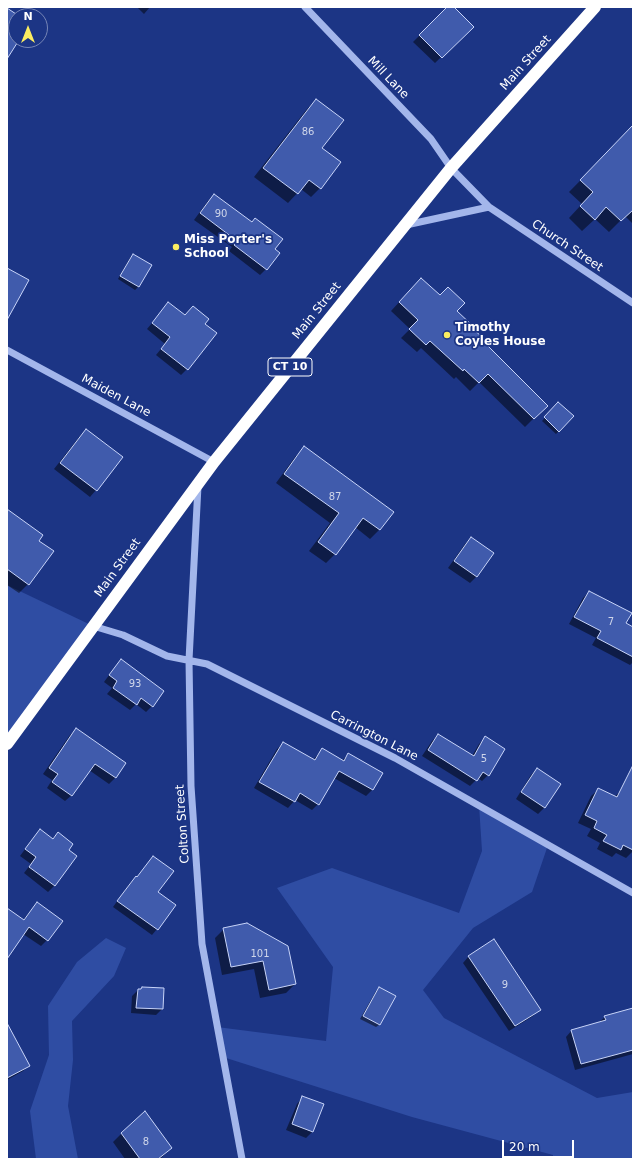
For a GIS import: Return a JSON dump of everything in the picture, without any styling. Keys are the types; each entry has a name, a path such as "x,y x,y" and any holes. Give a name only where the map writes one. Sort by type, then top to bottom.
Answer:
{"highway":[{"name":"Main Street","path":"7,744 214,462 451,168 594,7"}],"street":[{"name":"Mill Lane","path":"305,7 430,139 451,168"},
{"name":"Church Street","path":"451,168 490,207 633,303"},
{"path":"404,226 490,207"},
{"name":"Maiden Lane","path":"7,350 214,462"},
{"name":"Colton Street","path":"198,484 189,660 191,786 202,944 242,1159"},
{"name":"Carrington Lane","path":"93,626 123,635 167,656 207,664 395,758 633,893"}],"shaded area":[{"path":"7,585 93,626 7,744"},
{"path":"479,805 548,845 532,892 473,928 423,990 444,1018 597,1098 633,1092 633,1159 553,1159 553,1155 412,1117 223,1057 217,1027 326,1041 333,967 277,888 332,868 459,913 482,851"},
{"path":"106,938 126,948 114,976 72,1021 73,1060 68,1106 78,1159 36,1159 30,1111 49,1055 48,1006 77,962"}],"building":[{"path":"447,7 454,7 474,27 442,58 419,35"},
{"path":"7,8 8,48 14,48 7,59"},
{"path":"316,99 344,120 322,148 341,162 321,189 309,180 298,194 263,168"},
{"path":"633,125 633,210 621,221 606,207 595,220 580,206 593,192 580,180"},
{"path":"214,194 252,222 255,218 283,239 275,249 280,253 267,270 234,245 237,241 200,213"},
{"path":"133,254 152,265 139,287 120,276"},
{"path":"7,268 29,280 7,320"},
{"name":"Timothy Coyles House","path":"421,278 440,295 448,287 465,303 457,311 474,327 473,329 489,343 487,345 548,406 534,419 488,374 479,383 464,369 463,371 430,341 426,345 409,329 418,320 399,302"},
{"path":"168,302 185,315 193,306 209,319 205,324 217,333 188,370 161,349 170,337 152,323"},
{"path":"558,402 574,416 559,432 544,417"},
{"path":"86,429 123,457 97,491 60,463"},
{"path":"304,446 394,512 380,530 363,518 336,555 318,542 339,513 284,474"},
{"path":"7,509 43,535 39,541 54,551 29,585 7,569"},
{"path":"471,537 494,553 477,577 454,561"},
{"path":"589,591 632,613 626,623 633,627 633,657 597,638 601,631 574,617"},
{"path":"121,659 164,691 153,707 141,698 137,705 113,688 117,681 109,675"},
{"path":"76,728 126,763 116,778 95,764 72,796 52,782 58,774 49,768"},
{"path":"438,734 474,756 485,736 505,749 489,776 483,772 477,781 428,750"},
{"path":"283,742 315,760 322,748 344,761 348,753 383,773 373,790 339,771 319,805 300,793 295,802 259,782"},
{"path":"633,765 633,850 623,845 621,850 603,841 607,835 594,828 597,821 585,815 598,788 617,797"},
{"path":"537,768 561,784 545,808 521,792"},
{"path":"40,829 53,839 58,832 73,844 69,850 77,856 55,886 29,867 36,857 25,849"},
{"path":"153,856 174,871 158,892 176,905 158,930 117,901"},
{"path":"37,902 63,921 48,941 29,927 7,959 7,908 24,920"},
{"path":"247,923 288,946 296,984 269,990 263,961 231,967 223,928"},
{"path":"494,939 541,1010 515,1026 468,956"},
{"path":"142,987 164,988 163,1009 136,1008 138,989 141,989"},
{"path":"379,987 396,996 380,1025 363,1016"},
{"path":"633,1008 633,1050 581,1064 571,1030 606,1020 604,1016"},
{"path":"7,1023 30,1066 7,1078"},
{"path":"302,1096 324,1104 313,1132 292,1124"},
{"path":"145,1111 172,1148 158,1159 140,1159 121,1133"}],"place":[{"name":"Miss Porter's School","path":"176,247"},
{"name":"Timothy Coyles House","path":"447,335"}]}
